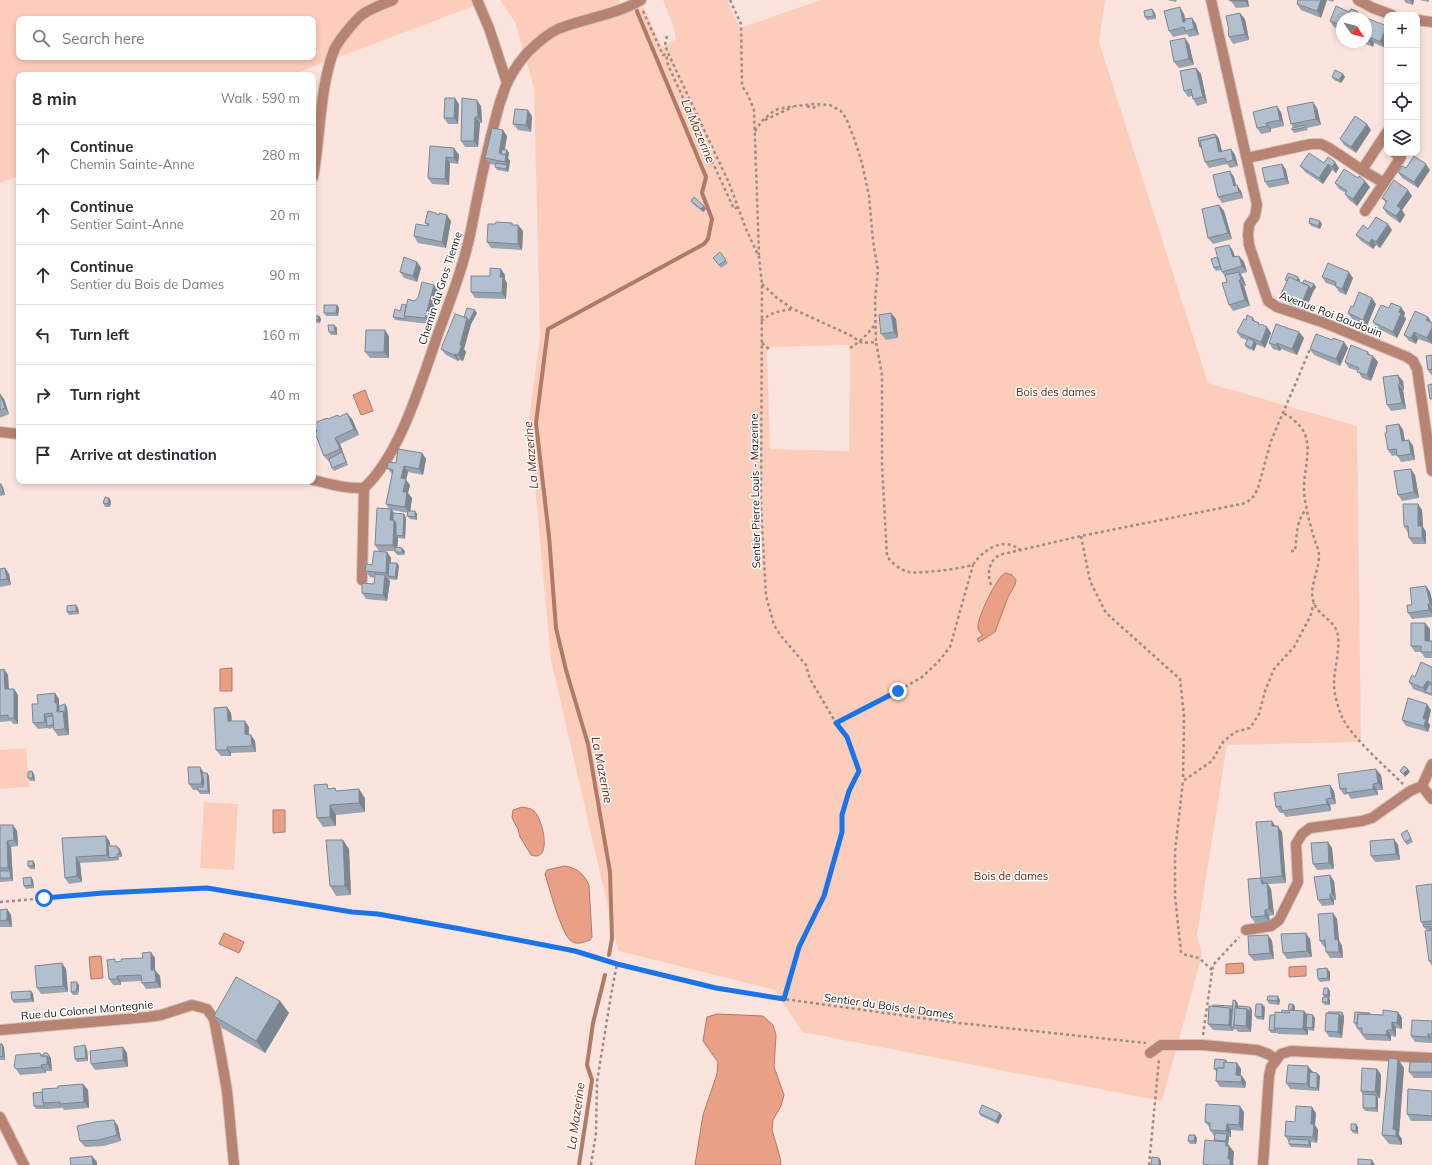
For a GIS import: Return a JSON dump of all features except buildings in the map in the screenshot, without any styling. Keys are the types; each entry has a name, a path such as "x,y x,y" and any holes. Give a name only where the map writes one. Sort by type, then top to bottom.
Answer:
{"street":[{"path":"316,154 325,84 335,49 350,28 362,15 380,5 394,0"},
{"path":"477,0 489,28 507,83"},
{"name":"Chemin du Gros Tienne","path":"364,488 379,470 394,447 410,414 434,347 469,240 491,134 507,83 516,68 528,53 543,38 557,30 625,8 640,0"},
{"name":"Avenue Roi Baudouin","path":"1211,0 1248,158 1257,205 1255,216 1250,225 1248,235 1249,246 1268,301 1277,307 1322,322 1407,357 1413,361 1417,369 1432,471"},
{"path":"1358,0 1384,12"},
{"path":"1420,20 1432,22"},
{"path":"1248,158 1311,144 1321,144 1384,182"},
{"path":"1362,170 1383,145"},
{"path":"1365,211 1401,157 1400,156"},
{"path":"0,432 16,434"},
{"path":"316,481 349,488 364,488 362,580"},
{"path":"1246,930 1271,926 1279,920 1298,882 1296,844 1302,834 1310,828 1362,821 1372,818 1410,791 1422,786 1432,764"},
{"path":"1422,786 1432,799"},
{"name":"Rue du Colonel Montegnie","path":"0,1030 148,1017 161,1015 192,1005 207,1009 214,1019 221,1056 227,1091 234,1165"},
{"path":"1150,1053 1161,1045 1202,1044 1257,1050 1268,1054 1276,1060"},
{"path":"1263,1165 1269,1076 1271,1067 1281,1054 1291,1051 1432,1058"},
{"path":"0,1117 22,1164"}],"path":[{"path":"640,0 663,56 667,53 668,65 734,209 738,207"},
{"path":"730,0 741,24 742,86 748,95 754,110 759,257"},
{"name":"Sentier Pierre Louis - Mazerine","path":"667,36 665,45 667,53 729,183 759,257 762,284 761,505 766,596 774,625 781,636 806,665 810,679 836,723 847,737 859,771 849,791 842,815 842,832 824,896 799,947 784,999"},
{"path":"755,132 762,122 778,109 814,104 819,106 830,105 841,111 846,118 862,163 869,196 873,241 878,270 875,301 876,342 882,375 882,464 887,556 891,562 909,572 930,571 973,565 989,549 1002,543 1014,545 1020,550"},
{"path":"762,284 777,298 793,309 850,335 860,342 876,342"},
{"path":"761,321 776,311 793,309"},
{"path":"850,348 860,342 876,323"},
{"path":"761,343 770,350"},
{"path":"991,585 989,569 991,561 999,555 1081,536 1246,503 1254,496 1258,488 1271,441 1284,414 1313,343"},
{"path":"1284,414 1288,415 1298,424 1304,432 1307,441 1308,455 1304,490 1306,509 1319,554 1318,570 1312,592 1314,603 1319,613 1330,620 1336,628 1338,637 1334,685 1337,702 1343,718 1351,732 1410,791"},
{"path":"1291,551 1296,551 1299,520 1302,513 1306,509"},
{"path":"1081,536 1090,581 1106,613 1180,679 1184,716 1183,781 1175,852 1175,896 1181,952 1186,955 1199,958 1212,970"},
{"path":"836,723 886,698 922,677 938,662 950,646 973,565"},
{"path":"1183,781 1212,761 1223,742 1235,732 1250,728 1259,714 1265,691 1274,669 1294,647 1310,617 1314,603"},
{"name":"Sentier du Bois de Dames","path":"0,902 103,893 207,888 352,912 378,914 575,951 617,964 716,988 950,1022 1161,1045"},
{"path":"1202,1044 1213,965 1246,930"},
{"path":"592,1165 596,1133 597,1082 617,964"},
{"path":"1149,1165 1161,1045"}],"green space":[{"path":"0,0 483,0 485,2 299,72 16,72 16,177 0,183"},
{"path":"500,0 619,0 625,12 638,7 644,8 662,47 676,39 674,28 663,0 727,0 740,28 821,0 1105,0 1099,42 1208,383 1357,426 1361,742 1227,745 1197,935 1202,955 1162,1101 802,1032 775,990 618,951 551,660 529,419 540,338 534,88 515,22","holes":["850,346 849,451 770,449 767,352 771,347","995,585 1015,585 1008,597 998,627 991,635 977,639 983,635 978,625 983,610"]},
{"path":"26,748 29,787 0,789 0,750"},
{"path":"204,802 238,804 234,870 200,868"}],"shaded area":[{"path":"365,390 373,411 361,415 353,395"},
{"path":"1005,573 1012,575 1016,580 1015,585 1008,597 995,632 979,642 977,639 983,635 978,628 984,607 997,582"},
{"path":"232,668 232,691 220,691 220,669"},
{"path":"522,807 534,811 543,831 544,847 542,853 538,856 531,855 520,837 518,829 512,818 513,810"},
{"path":"273,810 285,810 285,832 273,833"},
{"path":"564,866 579,872 589,885 592,937 590,940 577,943 572,942 563,928 556,909 545,874 547,870"},
{"path":"224,933 244,942 239,953 219,944"},
{"path":"101,956 103,978 91,979 89,957"},
{"path":"1243,963 1244,973 1226,974 1226,964"},
{"path":"1306,966 1306,976 1289,977 1289,967"},
{"path":"717,1014 763,1016 773,1025 776,1035 774,1067 784,1095 781,1106 773,1120 772,1130 781,1165 695,1165 703,1115 717,1074 718,1062 703,1041 707,1017"}],"waterway":[{"name":"La Mazerine","path":"609,955 612,938 610,872 588,744 566,670 556,628 549,536 536,423 548,329 704,244 708,239 712,219 702,193 706,177 636,9"},
{"name":"La Mazerine","path":"579,1165 592,1080 587,1065 593,1023 605,975"}],"route":[{"path":"44,898 103,893 207,888 352,912 378,914 461,929 575,951 617,964 716,988 784,999 799,947 824,896 842,832 842,815 849,791 859,771 847,737 836,723 898,691"}],"park label":[{"name":"Bois des dames","path":"1056,392"},
{"name":"Bois de dames","path":"1011,876"}]}
